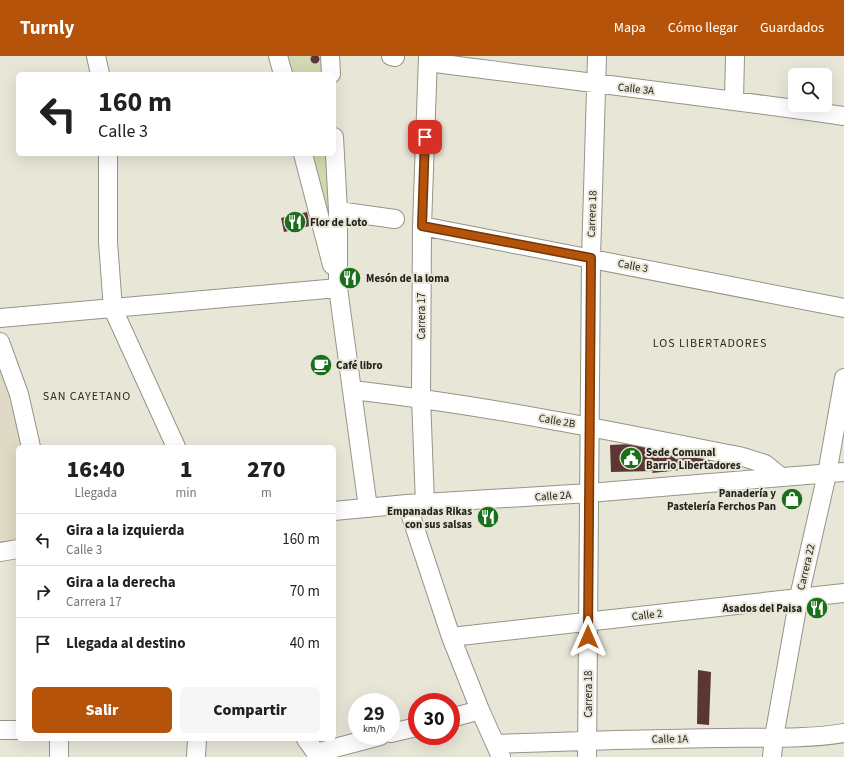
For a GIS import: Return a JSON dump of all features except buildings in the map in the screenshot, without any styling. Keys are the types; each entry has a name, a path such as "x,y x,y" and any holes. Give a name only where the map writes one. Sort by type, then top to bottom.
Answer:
{"street":[{"path":"96,56 100,72"},
{"path":"278,56 282,72"},
{"path":"330,56 331,72"},
{"name":"Carrera 18","path":"588,749 591,258 597,56"},
{"path":"734,100 735,56"},
{"name":"Calle 3A","path":"428,59 596,84 734,100 844,116"},
{"name":"Carrera 17","path":"425,504 421,398 422,226 428,59"},
{"path":"108,156 108,242 113,309 175,445"},
{"path":"304,156 338,288 368,508"},
{"path":"335,156 338,210 338,288"},
{"path":"338,210 395,219"},
{"name":"Calle 3","path":"422,226 844,308"},
{"path":"0,318 338,288"},
{"path":"0,345 19,394 31,445"},
{"name":"Carrera 22","path":"772,757 774,737 799,597 835,473 844,378"},
{"name":"Calle 2B","path":"352,390 421,398 589,426 743,457 765,464 780,476"},
{"name":"Calle 2A","path":"336,511 407,504 589,493 780,476 835,473"},
{"path":"407,504 451,638 480,710 499,750"},
{"path":"0,552 16,549"},
{"name":"Calle 2","path":"451,638 844,593"},
{"path":"460,716 480,710"},
{"path":"0,730 16,730"},
{"name":"Calle 1A","path":"499,750 588,749 774,737 813,738 844,733"},
{"path":"59,741 59,757"},
{"path":"196,757 197,741"},
{"path":"312,750 348,743"}],"shaded area":[{"path":"0,346 30,445 16,445 16,549 0,552"}],"green space":[{"path":"278,56 330,56 331,72 282,72"},
{"path":"303,156 334,156 338,211 319,220"}],"place":[{"name":"Flor de Loto","path":"295,222"},
{"name":"Mesón de la loma","path":"350,278"},
{"name":"Café libro","path":"321,365"},
{"name":"Sede Comunal Barrio Libertadores","path":"631,458"},
{"name":"Panadería y Pastelería Ferchos Pan","path":"792,499"},
{"name":"Empanadas Rikas con sus salsas","path":"488,517"},
{"name":"Asados del Paisa","path":"817,608"}],"district":[{"name":"LOS LIBERTADORES","path":"710,343"},
{"name":"SAN CAYETANO","path":"87,396"}],"route":[{"path":"425,137 422,226 591,258 588,637"}]}
